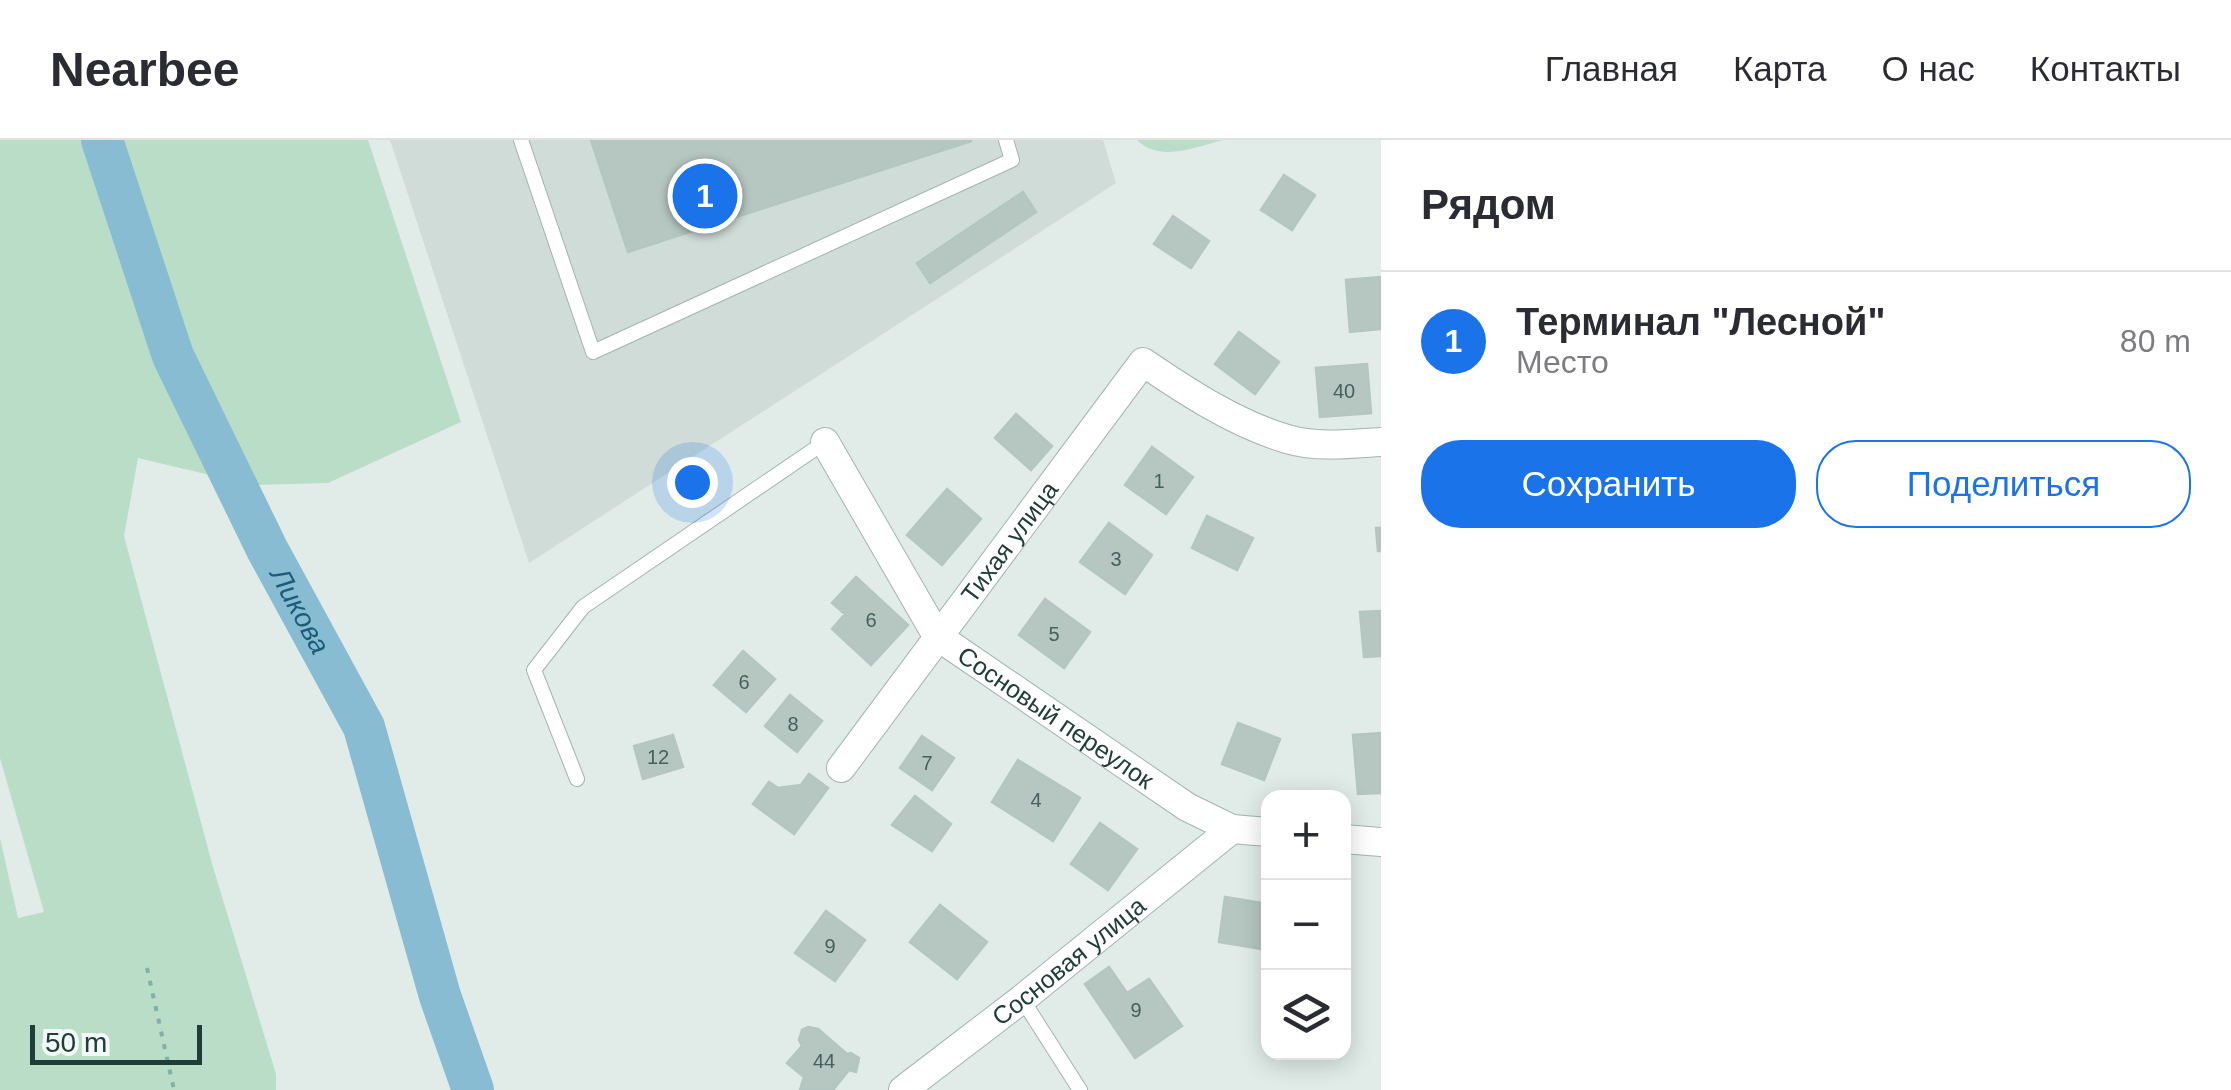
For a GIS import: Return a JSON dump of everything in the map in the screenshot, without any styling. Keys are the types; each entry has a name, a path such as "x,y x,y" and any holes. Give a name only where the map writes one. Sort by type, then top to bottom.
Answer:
{"street":[{"name":"Тихая улица","path":"840,768 1142,362 1200,399 1289,440 1328,445 1381,442"},
{"name":"Сосновый переулок","path":"824,442 937,636 1188,807 1232,829 1261,831"},
{"name":"Сосновая улица","path":"903,1090 1232,829"},
{"path":"1351,839 1381,842"}],"lane":[{"path":"521,140 593,352 1012,160 1006,140"},
{"path":"577,778 534,670 583,607 824,442"},
{"path":"1022,999 1080,1090"}],"path":[{"path":"147,968 174,1090"}],"shaded area":[{"path":"390,140 1103,140 1116,183 529,563"}],"green space":[{"path":"0,140 368,140 461,422 328,483 252,485 138,458 124,536 213,867 276,1074 276,1090 0,1090 0,838 18,918 44,912 0,758"},
{"path":"1137,140 1223,140 1167,152 1146,147"}],"building":[{"path":"591,140 971,140 971,141 628,252"},
{"path":"1284,175 1315,195 1292,230 1261,210"},
{"path":"1023,192 1036,212 930,283 917,263"},
{"path":"1173,216 1209,241 1191,268 1154,244"},
{"path":"1381,277 1381,329 1350,332 1346,280"},
{"path":"1239,332 1279,362 1255,394 1215,364"},
{"path":"1367,364 1371,413 1320,417 1316,368"},
{"path":"1016,414 1052,446 1031,470 995,438"},
{"path":"1152,447 1193,477 1166,514 1125,485"},
{"path":"947,489 981,519 942,565 907,535"},
{"path":"1207,516 1253,538 1237,570 1192,548"},
{"path":"1109,523 1152,555 1125,594 1080,562"},
{"path":"1376,528 1381,528 1381,551 1378,551"},
{"path":"856,577 908,625 871,665 832,629 845,614 832,603"},
{"path":"1045,599 1090,632 1064,668 1019,635"},
{"path":"1381,611 1381,656 1364,657 1360,612"},
{"path":"743,651 775,679 746,712 714,685"},
{"path":"790,695 822,721 797,752 765,726"},
{"path":"1238,723 1280,739 1264,780 1222,764"},
{"path":"1381,733 1381,793 1358,794 1353,735"},
{"path":"673,735 683,767 643,779 634,746"},
{"path":"922,736 954,758 932,790 900,768"},
{"path":"1018,760 1080,798 1053,841 992,802"},
{"path":"809,774 828,788 794,834 753,804 769,782 778,788 801,785"},
{"path":"915,796 951,824 932,851 892,825"},
{"path":"1100,823 1137,849 1108,890 1071,864"},
{"path":"1225,897 1261,903 1261,949 1219,942"},
{"path":"940,905 987,942 957,979 910,942"},
{"path":"826,911 865,940 835,981 795,953"},
{"path":"1109,967 1127,993 1149,979 1182,1026 1135,1058 1085,984"},
{"path":"818,1029 847,1054 859,1058 856,1072 849,1070 833,1090 800,1090 804,1077 787,1063 802,1046 802,1030"}],"waterway":[{"name":"Ликова","path":"102,140 173,356 267,549 364,727 440,996 473,1090"}],"place":[{"name":"Терминал \"Лесной\"","path":"705,196"}]}
